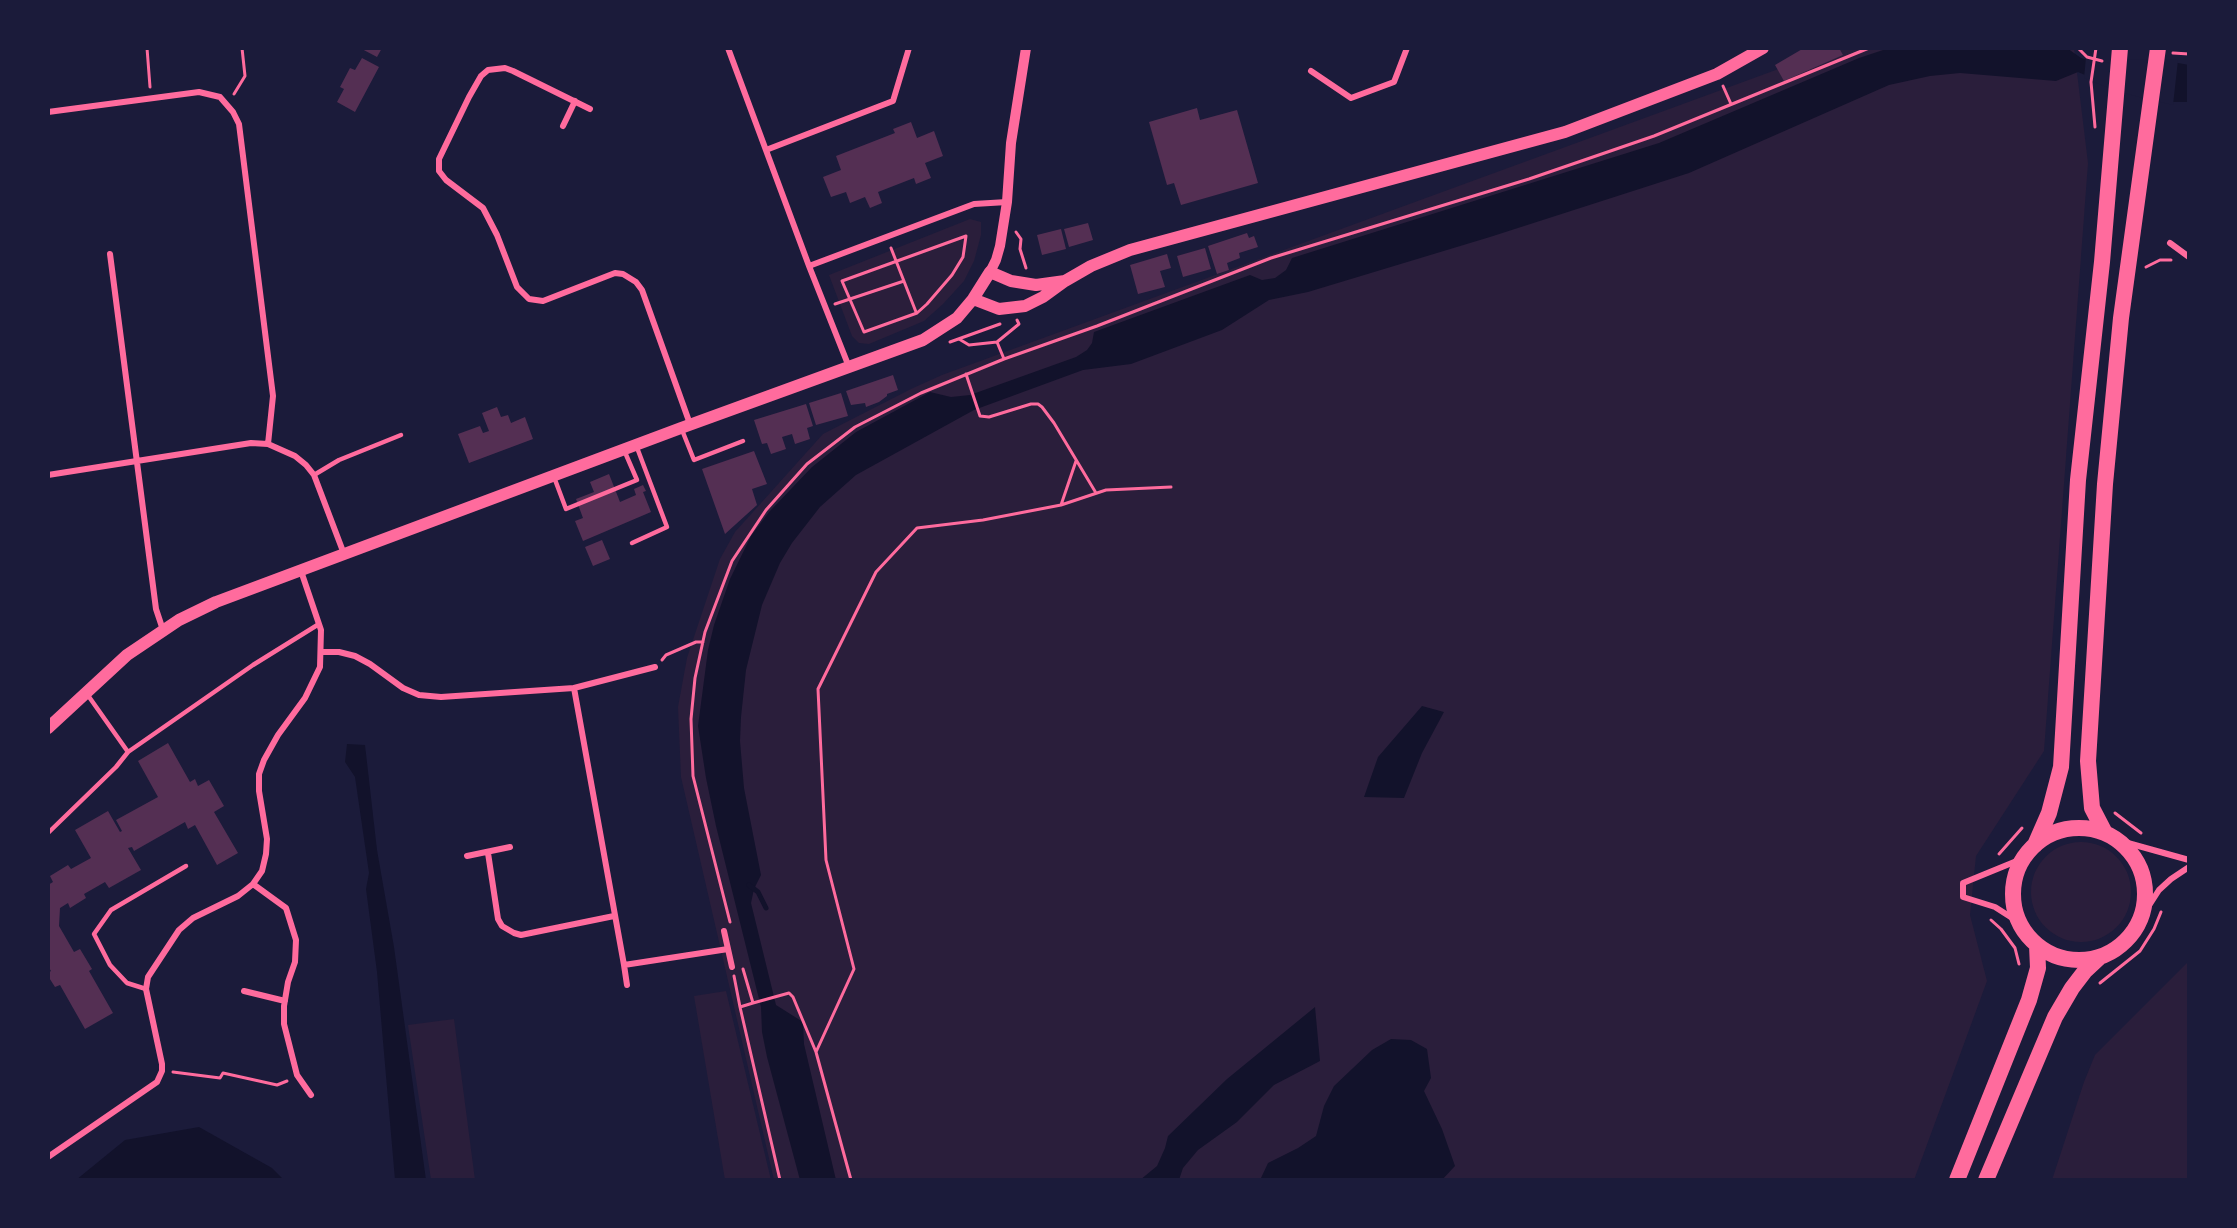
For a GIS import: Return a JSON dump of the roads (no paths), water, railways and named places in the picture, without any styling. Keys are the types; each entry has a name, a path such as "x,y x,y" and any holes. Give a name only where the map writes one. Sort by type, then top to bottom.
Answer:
{"highway":[{"path":"2100,957 2078,960 2056,956 2037,945 2019,923 2013,901 2015,879 2049,813 2061,767 2079,480 2102,262 2120,48"},
{"path":"2111,837 2092,808 2088,761 2104,507 2121,318 2158,48"},
{"path":"1986,1180 2055,1017 2072,988 2100,957 2117,948 2131,935 2141,918 2145,901 2142,875 2130,852 2111,837 2087,828 2068,829 2050,834 2029,851"},
{"path":"1957,1180 2029,1000 2038,968 2037,945"}],"main road":[{"path":"973,299 999,309 1025,306 1101,261 1130,250 1565,132 1717,74 1763,48"},
{"path":"48,728 127,655 163,630 198,610 686,426 850,368 935,334 957,318 973,299 990,272 1011,280 1036,285 1065,281"}],"street":[{"path":"728,48 825,308 850,368"},
{"path":"766,150 893,101 909,48"},
{"path":"990,272 1000,246 1007,202 1011,143 1026,48"},
{"path":"1311,71 1352,98 1395,82 1407,48"},
{"path":"590,109 513,71 505,68 488,70 481,76 469,97 440,159 440,171 446,180 483,207 498,235 517,287 529,299 543,301 615,273 623,274 636,282 645,299 686,426"},
{"path":"48,112 199,92 220,97 227,104 239,124 272,384 268,444"},
{"path":"563,126 575,101"},
{"path":"809,266 974,204 1007,202"},
{"path":"2170,243 2189,257"},
{"path":"110,254 156,609 163,630"},
{"path":"48,475 251,443 268,444 295,456 315,475 344,554"},
{"path":"48,1157 158,1082 162,1071 146,989 148,977 180,930 193,918 238,896 253,884 262,871 267,846 259,791 259,774 278,735 314,683 320,667 322,652 320,624 301,571"},
{"path":"322,652 339,652 355,656 403,688 419,695 441,697 574,688 655,667"},
{"path":"574,688 627,985"},
{"path":"2111,837 2189,860"},
{"path":"467,856 510,847"},
{"path":"2019,923 1995,907 1963,897 1963,883 2029,851"},
{"path":"488,853 498,919 502,926 514,933 521,935 614,916"},
{"path":"2141,918 2159,890 2189,867"},
{"path":"253,884 286,908 296,940 294,962 285,1001 284,1024 297,1075 311,1095"},
{"path":"724,931 732,967"},
{"path":"624,965 728,949"},
{"path":"244,992 285,1001"},
{"path":"290,1080 297,1075"}],"lane":[{"path":"686,426 694,460 743,441"},
{"path":"315,475 339,460 401,435"},
{"path":"554,477 566,508 637,480 630,447"},
{"path":"630,447 667,527 632,543"},
{"path":"48,833 116,767 128,752 252,665 320,624"},
{"path":"86,692 128,752"},
{"path":"146,989 127,983 121,977 110,965 94,934 111,910 186,866"}],"waterway":[{"path":"749,885 758,892 766,908"}]}
